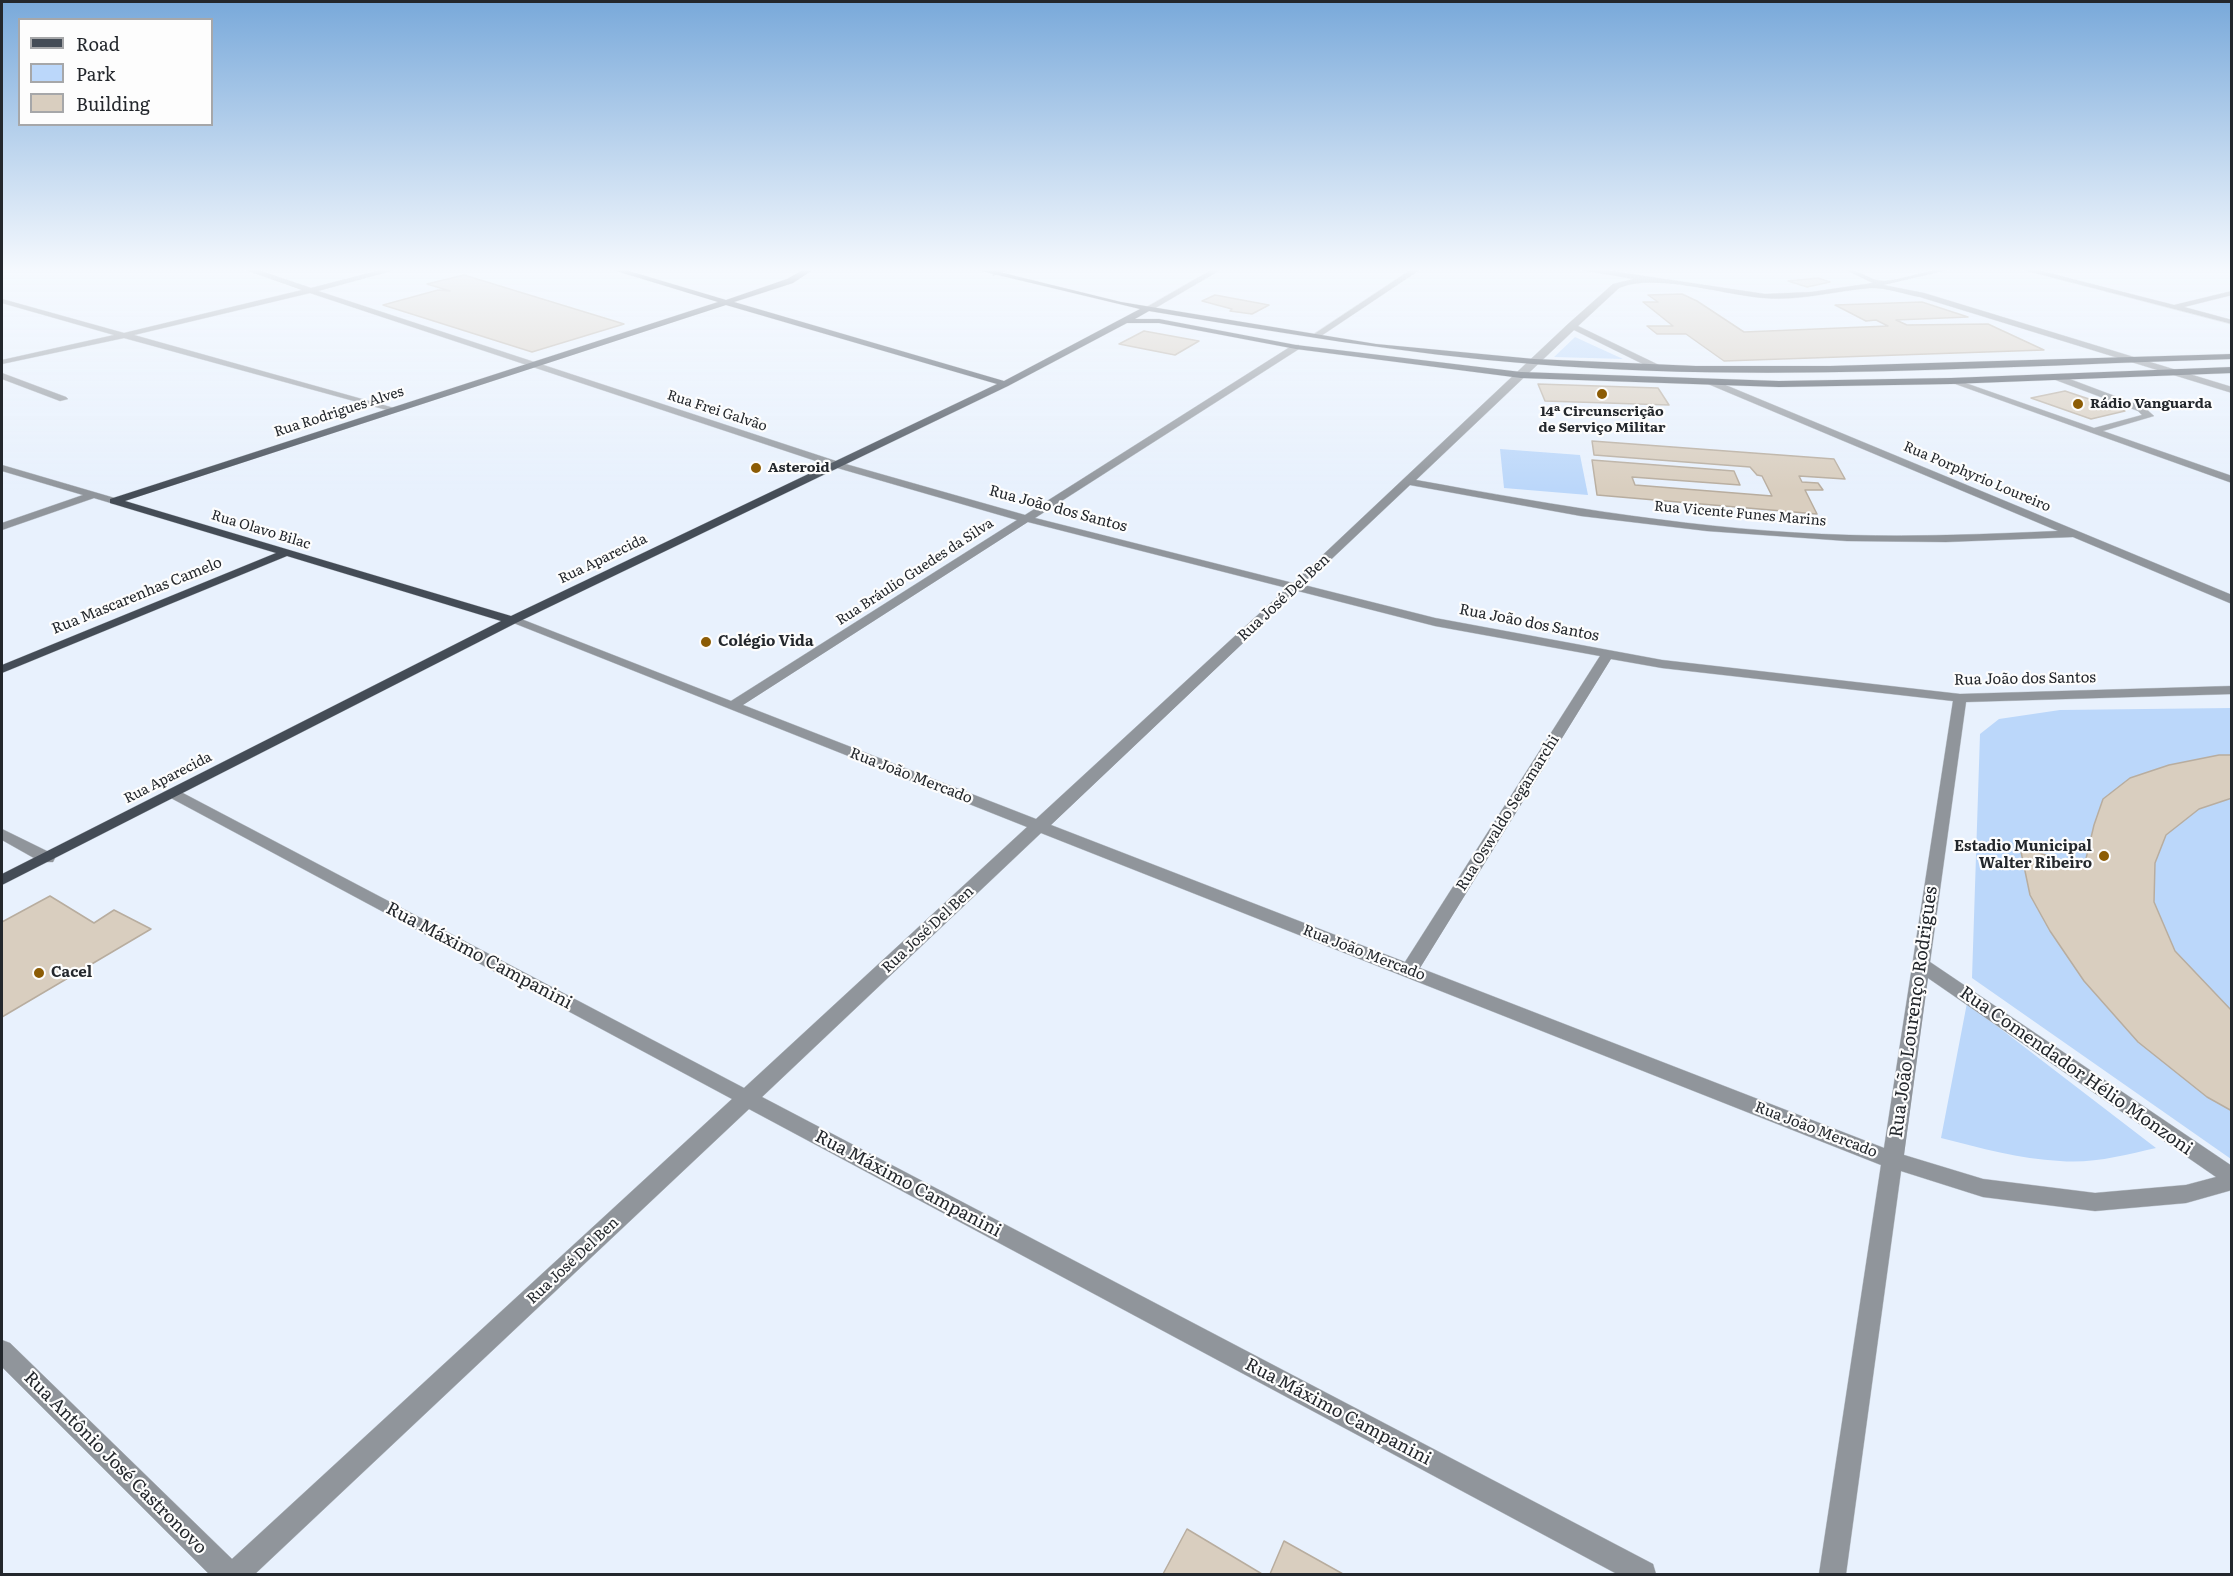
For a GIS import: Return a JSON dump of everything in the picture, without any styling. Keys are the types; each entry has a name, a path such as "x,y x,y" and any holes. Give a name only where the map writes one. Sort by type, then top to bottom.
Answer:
{"main road":[{"name":"Rua Rodrigues Alves","path":"114,501 601,343"},
{"path":"862,343 1005,384"},
{"name":"Rua Aparecida","path":"2,880 512,621 1005,384 1084,343"},
{"path":"1273,343 1521,375 1711,382 1790,384 1952,381 2232,370"},
{"path":"1355,343 1534,362 1659,368 1830,369 2138,361 2232,356"},
{"name":"Rua Olavo Bilac","path":"114,501 512,621"},
{"name":"Rua Mascarenhas Camelo","path":"2,669 286,553"}],"street":[{"path":"2,362 94,343"},
{"path":"148,343 391,411"},
{"name":"Rua Frei Galvão","path":"468,343 838,465"},
{"name":"Rua José Del Ben","path":"236,1575 1408,482 1554,343"},
{"path":"1606,343 1659,368"},
{"path":"2078,343 2232,390"},
{"name":"Rua Bráulio Guedes da Silva","path":"732,706 1296,347"},
{"path":"2,376 63,399"},
{"path":"2056,377 2141,409 2149,416 2094,431"},
{"path":"1952,381 2232,480"},
{"name":"Rua Porphyrio Loureiro","path":"1711,382 2232,600"},
{"name":"Rua João dos Santos","path":"838,465 1027,519 1435,622 1607,655 1809,682 1960,698 2232,690"},
{"name":"Rua Olavo Bilac","path":"2,468 114,501"},
{"name":"Rua Vicente Funes Marins","path":"1408,482 1581,513 1707,528 1847,538 1946,539 2073,534"},
{"path":"2,527 94,495"},
{"name":"Rua João Mercado","path":"512,621 1892,1160 1983,1188 2095,1202 2186,1194 2232,1179"},
{"name":"Rua Oswaldo Segamarchi","path":"1409,971 1607,655"},
{"name":"Rua João Lourenço Rodrigues","path":"1832,1575 1960,698"},
{"name":"Rua Máximo Campanini","path":"174,794 1643,1575"},
{"path":"2,834 47,858"},
{"name":"Rua Comendador Hélio Monzoni","path":"1920,964 2232,1179"},
{"name":"Rua Antônio José Castronovo","path":"2,1351 228,1575"}],"green space":[{"path":"1569,343 1587,343 1623,359 1554,357"},
{"path":"1500,449 1580,455 1588,495 1504,488"},
{"name":"Estadio Municipal Walter Ribeiro","path":"2231,708 2231,1159 1972,978 1980,734 1999,719 2060,710"},
{"path":"1967,1003 2156,1148 2108,1158 2072,1162 2015,1155 1941,1138"}],"building":[{"path":"502,343 563,343 532,352"},
{"path":"1122,343 1196,343 1175,355 1119,344"},
{"path":"1698,343 2028,343 2044,350 1724,361"},
{"name":"14ª Circunscrição de Serviço Militar","path":"1538,384 1658,388 1669,405 1545,401"},
{"name":"Rádio Vanguarda","path":"2065,391 2125,411 2091,419 2031,398"},
{"path":"1592,441 1834,459 1845,479 1799,476 1802,482 1818,483 1823,490 1805,490 1817,514 1597,495 1592,460 1734,471 1740,485 1632,477 1635,485 1772,496 1762,476 1757,475 1750,467 1594,455"},
{"path":"2219,755 2232,755 2232,798 2199,809 2166,835 2155,863 2154,902 2175,951 2232,1011 2232,1111 2207,1097 2138,1042 2084,981 2050,931 2030,895 2020,847 2084,867 2103,799 2130,778 2169,765"},
{"name":"Cacel","path":"50,896 94,923 114,910 151,929 2,1017 2,922"},
{"path":"1187,1529 1262,1574 1163,1574"},
{"path":"1284,1541 1343,1574 1270,1574"}],"place":[{"name":"14ª Circunscrição de Serviço Militar","path":"1602,394"},
{"name":"Rádio Vanguarda","path":"2078,404"},
{"name":"Asteroid","path":"756,468"},
{"name":"Colégio Vida","path":"706,642"},
{"name":"Estadio Municipal Walter Ribeiro","path":"2104,856"},
{"name":"Cacel","path":"39,973"}]}
